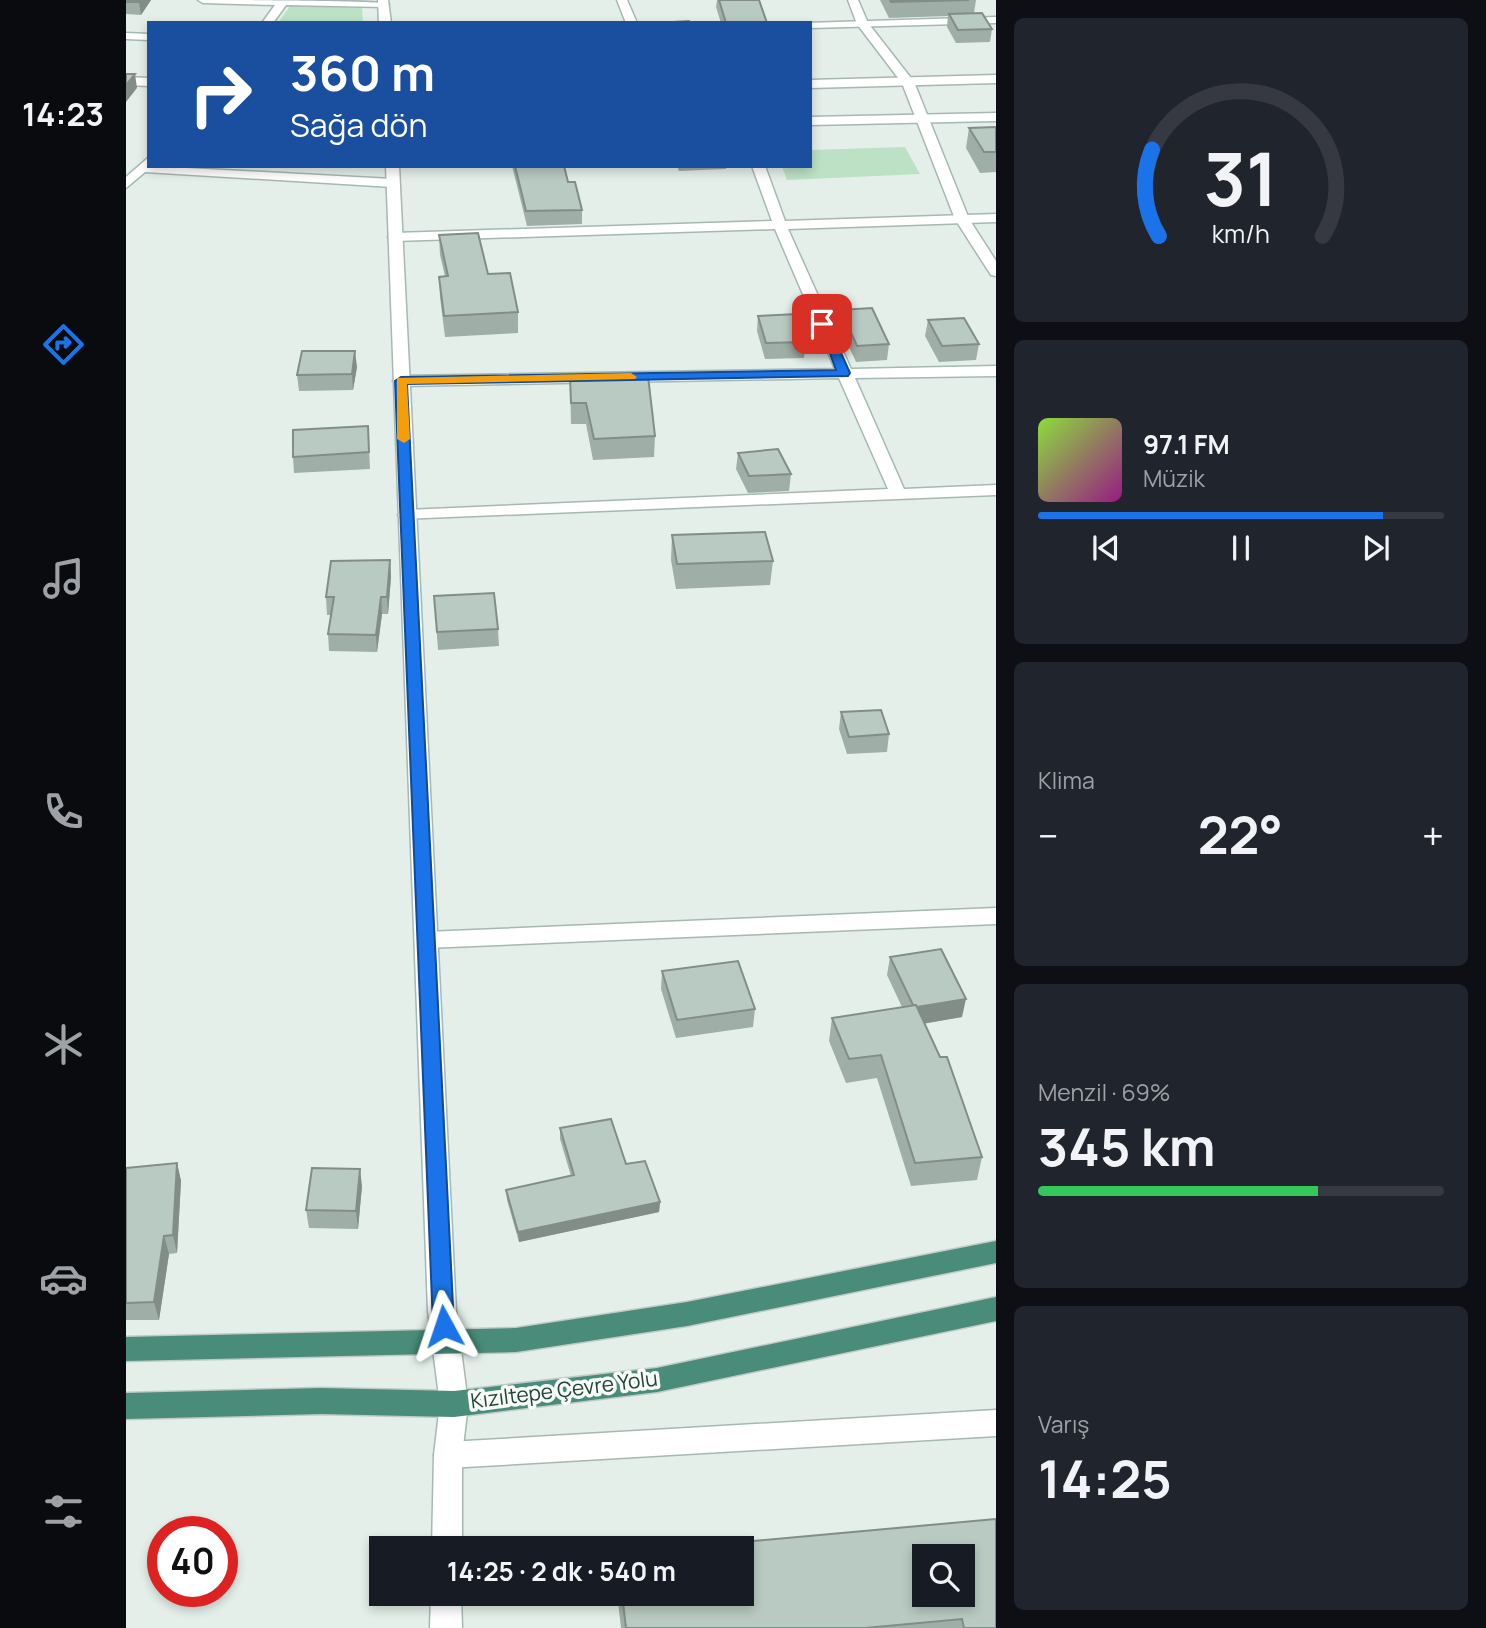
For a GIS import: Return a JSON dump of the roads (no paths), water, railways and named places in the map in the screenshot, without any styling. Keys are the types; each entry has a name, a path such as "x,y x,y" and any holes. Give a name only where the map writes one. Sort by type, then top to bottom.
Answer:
{"highway":[{"path":"126,1349 516,1340 687,1314 996,1252"},
{"name":"Kızıltepe Çevre Yolu","path":"126,1406 321,1401 454,1404 657,1380 996,1309"}],"street":[{"path":"202,0 384,2 385,21"},
{"path":"622,0 631,21"},
{"path":"853,0 863,24 908,82 962,219 996,272"},
{"path":"269,21 284,1"},
{"path":"812,25 996,20"},
{"path":"126,36 147,37"},
{"path":"812,84 996,79"},
{"path":"126,81 147,82"},
{"path":"812,121 996,117"},
{"path":"126,184 145,164"},
{"path":"244,168 392,174 442,1311 454,1404 448,1455 447,1536"},
{"path":"759,168 780,225 898,494"},
{"path":"395,237 996,218"},
{"path":"401,381 996,371"},
{"path":"407,515 996,490"},
{"path":"426,940 996,916"},
{"path":"448,1455 996,1423"},
{"path":"446,1606 446,1628"}]}
